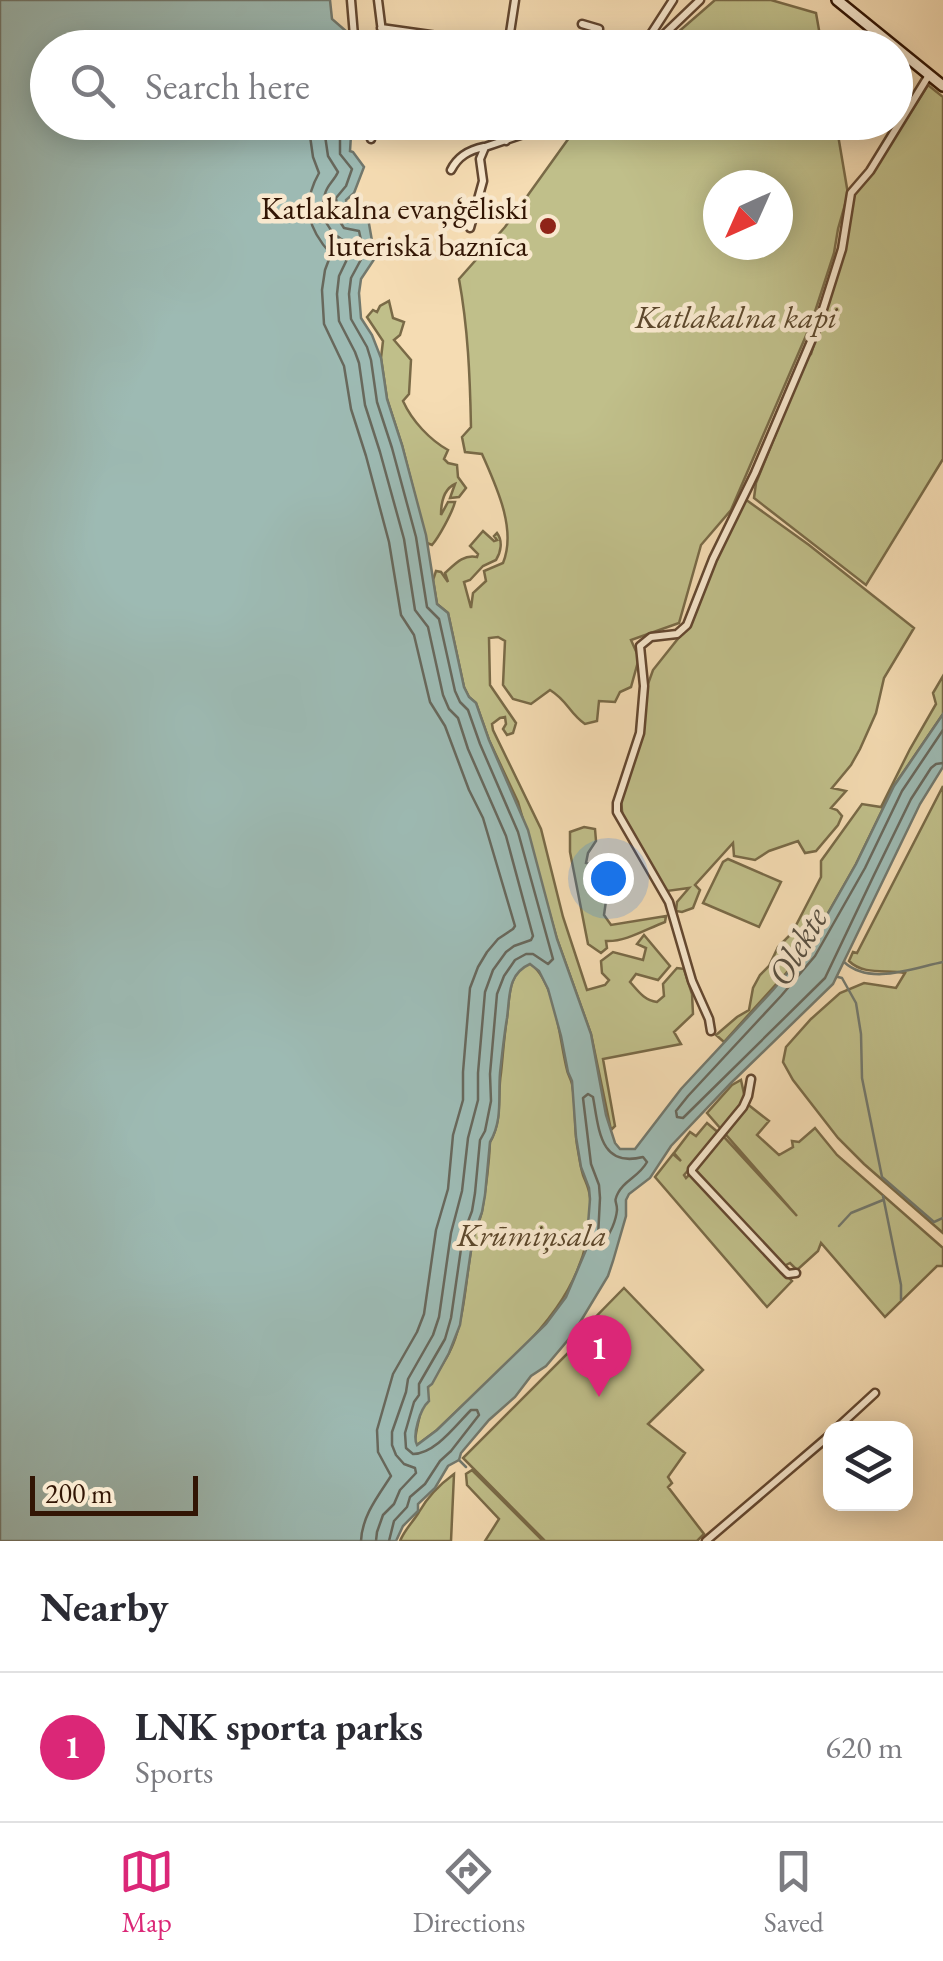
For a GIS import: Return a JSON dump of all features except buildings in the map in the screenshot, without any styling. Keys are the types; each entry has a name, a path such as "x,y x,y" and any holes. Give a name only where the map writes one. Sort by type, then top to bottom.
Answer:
{"main road":[{"path":"837,0 874,30"},
{"path":"913,62 943,86"}],"street":[{"path":"350,0 353,30"},
{"path":"378,0 382,28 396,30"},
{"path":"510,30 515,0"},
{"path":"654,30 673,0"},
{"path":"669,30 700,0"},
{"path":"582,24 598,30"},
{"path":"913,101 929,75"},
{"path":"711,1031 668,902 620,821 616,803 640,733 644,686 640,646 652,637 677,634 687,624 823,312 842,249 851,194 889,140"},
{"path":"451,170 466,153 506,141"},
{"path":"470,228 483,181 480,166 485,147"},
{"path":"751,1079 744,1107 692,1172 788,1274 796,1274"},
{"path":"845,1421 875,1394"},
{"path":"706,1541 823,1440"}],"green space":[{"path":"715,0 771,0 816,13 819,30 681,30"},
{"path":"928,85 943,97 943,459 866,585 754,498 756,483 811,354 845,244 854,194 893,140 913,140 913,108"},
{"name":"Katlakalna kapi","path":"568,140 839,140 848,194 811,324 731,510 701,545 679,623 631,640 639,658 631,687 620,692 615,702 599,701 597,721 585,724 550,690 531,704 513,699 503,685 505,641 489,638 490,685 516,723 513,733 507,735 503,729 505,717 500,718 492,724 493,730 541,829 563,917 587,990 609,980 602,973 601,961 613,952 643,960 646,948 637,944 644,935 670,966 658,980 636,974 630,982 645,997 657,1002 664,996 663,984 677,968 684,969 692,994 693,1014 674,1032 681,1044 603,1059 615,1126 611,1130 591,1034 557,939 518,802 476,703 464,687 448,613 437,604 433,580 436,571 448,582 445,573 456,563 477,557 470,546 483,531 494,541 497,533 501,546 496,560 464,582 471,608 473,593 486,581 484,571 503,563 508,536 503,508 482,454 465,452 462,437 471,427 459,279 505,227"},
{"path":"389,301 393,318 404,322 394,340 411,360 409,394 403,401 422,429 448,450 444,459 457,465 458,477 466,488 459,497 450,498 455,484 446,493 441,515 448,502 455,502 432,545 427,543 387,399 381,358 383,341 367,317"},
{"path":"745,499 914,628 884,678 876,713 860,749 832,788 846,791 831,808 842,816 838,825 816,851 805,853 798,841 755,860 734,856 733,843 695,885 700,890 693,908 682,912 676,911 677,902 689,888 667,891 623,821 621,800 643,734 644,695 653,670 688,626"},
{"path":"943,676 943,714 894,786 807,950 724,1042 716,1035 749,1010 760,975 792,933 821,877 821,861 862,804 881,807 936,704 933,693"},
{"path":"943,786 943,1233 838,1138 783,1062 786,1047 840,993 864,983 896,988 905,973 869,970 849,961 853,952 857,953"},
{"path":"584,827 595,829 596,841 586,863 598,867 601,877 593,887 598,895 607,894 604,915 611,925 666,916 665,922 606,941 607,948 601,953 588,944 570,852 570,832"},
{"path":"728,859 781,882 759,927 703,903"},
{"name":"Krūmiņsala","path":"530,963 539,972 551,998 572,1084 577,1145 590,1197 588,1234 578,1268 541,1328 437,1430 415,1445 427,1389 450,1351 459,1327 473,1240 482,1211 490,1142 498,1117 511,986 517,973"},
{"path":"741,1080 746,1103 769,1121 757,1135 779,1155 793,1147 792,1141 799,1142 815,1128 837,1155 943,1248 943,1266 937,1266 885,1317 821,1243 818,1251 797,1270 790,1263 784,1266 694,1171 723,1136 797,1216 707,1113"},
{"path":"707,1123 720,1134 684,1175 686,1178 690,1174 792,1281 767,1307 655,1177 673,1154 681,1161 674,1153 690,1132 696,1136"},
{"path":"624,1288 703,1370 648,1424 685,1453 668,1477 672,1483 668,1487 704,1534 697,1541 545,1541 463,1458 581,1340 578,1335"},
{"path":"472,1470 543,1541 485,1541 499,1519 467,1485 466,1474"},
{"path":"454,1474 451,1541 400,1541 430,1496"}],"water":[{"path":"0,0 330,0 332,19 345,30 30,30 30,140 351,140 350,151 364,167 354,193 346,200 348,219 368,218 375,258 361,279 361,318 381,358 387,399 426,535 437,604 448,613 464,687 476,703 528,830 557,939 591,1034 606,1115 620,1149 635,1149 681,1089 807,950 894,786 943,714 943,767 920,804 833,984 731,1083 671,1146 650,1178 629,1194 608,1276 573,1334 546,1366 531,1376 489,1420 459,1460 448,1466 435,1488 418,1504 418,1511 403,1526 396,1541 0,1541","holes":["530,964 539,971 548,989 572,1081 576,1137 589,1188 586,1250 566,1297 546,1324 417,1445 416,1429 429,1401 428,1387 449,1353 460,1325 473,1237 485,1195 490,1142 498,1117 511,987 517,974"]}],"waterway":[{"path":"844,962 854,969 879,974 943,962"},
{"path":"838,977 856,1003 862,1078 882,1177 934,1222 943,1218"},
{"path":"883,1196 901,1300"},
{"path":"839,1226 851,1213 883,1200"},
{"path":"459,1460 466,1467"}],"place":[{"name":"Katlakalna evaņģēliski luteriskā baznīca","path":"548,226"},
{"name":"LNK sporta parks","path":"599,1397"}],"water label":[{"name":"Olekte","path":"797,946"}]}
